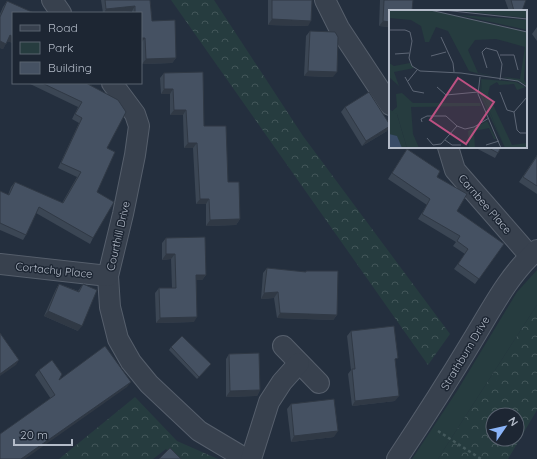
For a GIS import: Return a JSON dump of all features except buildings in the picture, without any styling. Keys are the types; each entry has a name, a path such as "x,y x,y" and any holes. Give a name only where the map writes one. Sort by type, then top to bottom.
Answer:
{"street":[{"path":"52,0 60,12"},
{"path":"325,0 339,28 389,103"},
{"name":"Courthill Drive","path":"113,84 135,114 139,126 135,155 123,214 108,276 110,307 118,339 131,362 149,384 199,431 246,459"},
{"name":"Carnbee Place","path":"448,148 455,170 533,253"},
{"name":"Strathburn Drive","path":"397,459 500,296 533,253"},
{"name":"Cortachy Place","path":"0,264 108,276"},
{"path":"283,346 319,383"},
{"path":"251,459 269,402 282,382 299,363"}],"path":[{"path":"422,421 481,459"}],"green space":[{"path":"171,0 214,0 303,136 450,334 428,365"},
{"path":"537,270 537,305 438,459 412,459 457,391 517,292"},
{"path":"537,305 537,410 525,430 525,407 485,407 485,447 515,447 508,459 438,459"},
{"path":"135,397 177,441 218,459 176,459 166,449 153,459 59,459"}]}
